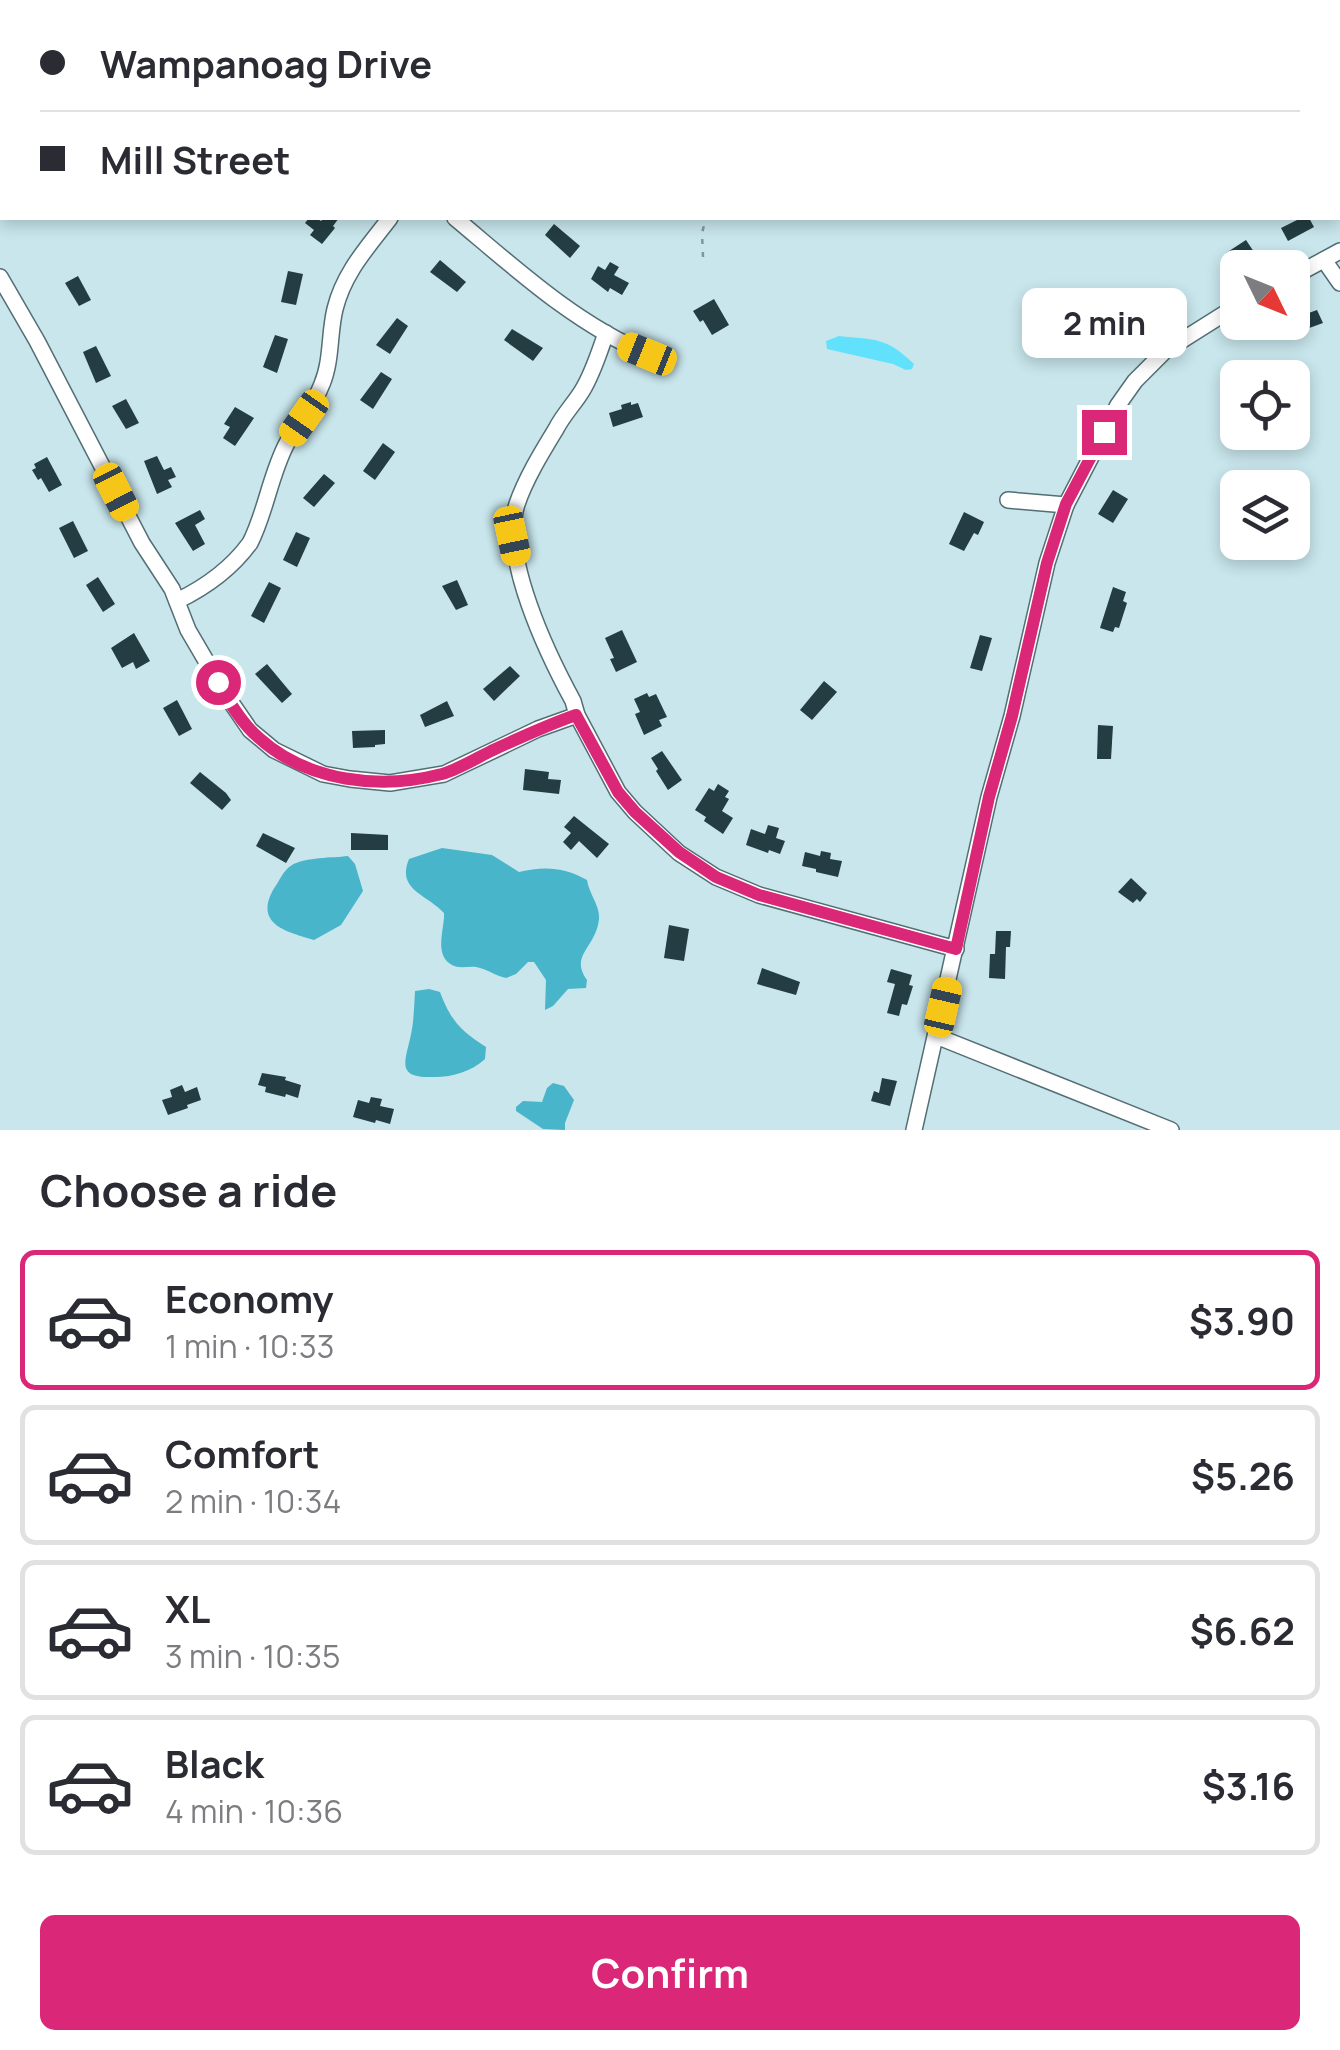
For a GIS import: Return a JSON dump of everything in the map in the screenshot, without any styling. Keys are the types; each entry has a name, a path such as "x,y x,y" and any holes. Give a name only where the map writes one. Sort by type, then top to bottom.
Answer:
{"street":[{"path":"177,601 220,575 250,544 287,443 311,408 327,371 335,310 346,281 388,220"},
{"path":"457,220 560,304 606,334 647,354"},
{"path":"1310,267 1340,251"},
{"path":"1324,260 1340,283"},
{"path":"0,277 226,695 250,730 286,758 323,774 350,779 390,782 444,774 576,715"},
{"path":"914,1130 989,797 1047,563 1066,504 1118,404 1135,381 1166,351 1220,316"},
{"path":"606,334 582,392 556,428 528,479 517,505 512,536 522,589 576,715 618,792 679,852 716,877 759,895 956,949"},
{"path":"1008,500 1066,504"},
{"path":"936,1036 1171,1130"}],"path":[{"path":"703,257 705,220"}],"shaded area":[{"path":"839,336 888,344 914,364 912,369 827,349 826,341"},
{"path":"442,848 492,855 519,872 554,869 587,880 599,919 582,957 586,988 568,989 545,1010 546,980 534,962 506,978 446,961 441,948 444,913 410,885 406,869 409,859"},
{"path":"348,856 355,864 363,891 341,925 314,940 285,930 271,919 268,902 289,867 304,860"},
{"path":"415,991 440,992 457,1024 486,1047 485,1059 474,1067 435,1077 415,1075 406,1069"},
{"path":"553,1083 564,1086 574,1100 565,1130 543,1129 516,1111 523,1101 542,1102"}],"building":[{"path":"338,220 322,244 310,235 314,230 305,223"},
{"path":"1297,220 1310,220 1314,227 1288,241 1281,228"},
{"path":"554,224 580,246 570,258 545,235"},
{"path":"1246,240 1253,250 1231,250"},
{"path":"440,260 466,282 457,292 430,272"},
{"path":"610,262 619,267 614,275 629,283 622,295 610,288 608,292 591,279 598,266 605,270"},
{"path":"288,271 303,274 296,305 281,302"},
{"path":"78,276 91,300 79,306 65,283"},
{"path":"714,299 729,325 712,335 693,311"},
{"path":"1317,310 1323,323 1310,328 1310,313"},
{"path":"397,318 408,326 390,354 376,345"},
{"path":"512,329 543,348 533,361 504,340"},
{"path":"275,335 288,339 277,373 263,367"},
{"path":"96,346 111,376 96,383 83,352"},
{"path":"381,372 392,379 373,409 360,400"},
{"path":"126,399 139,423 126,429 112,406"},
{"path":"631,402 638,403 643,417 613,427 609,413"},
{"path":"235,407 254,418 235,446 223,438 230,427 224,424"},
{"path":"383,443 395,452 375,480 363,471"},
{"path":"157,456 164,470 171,467 176,477 168,480 172,487 157,494 144,461"},
{"path":"47,457 62,485 49,492 32,470 36,468 34,464"},
{"path":"324,474 335,483 314,507 303,498"},
{"path":"1113,490 1128,499 1113,523 1098,514"},
{"path":"200,510 205,519 195,525 205,544 193,551 175,523"},
{"path":"964,512 984,522 964,551 949,544"},
{"path":"73,521 88,551 74,558 59,528"},
{"path":"296,532 310,538 297,567 283,560"},
{"path":"98,577 115,604 103,612 86,585"},
{"path":"457,580 468,605 456,610 442,586"},
{"path":"269,582 281,588 264,623 251,616"},
{"path":"1113,587 1126,592 1123,601 1127,603 1119,628 1115,627 1113,632 1100,628"},
{"path":"622,630 637,662 616,672 605,638"},
{"path":"134,633 150,661 136,669 133,662 122,668 111,648"},
{"path":"980,635 992,638 982,671 970,668"},
{"path":"267,664 292,694 282,703 255,674"},
{"path":"510,666 520,676 494,701 483,689"},
{"path":"824,681 837,692 812,720 800,710"},
{"path":"647,693 649,697 656,694 667,717 659,720 662,726 644,735 635,714 640,712 634,699"},
{"path":"177,700 192,729 179,736 163,708"},
{"path":"447,701 454,716 425,727 420,715"},
{"path":"1098,725 1113,726 1111,759 1097,759"},
{"path":"385,730 385,744 353,748 352,731"},
{"path":"662,751 682,780 668,790 651,758"},
{"path":"525,769 549,772 548,779 561,780 559,794 523,790"},
{"path":"200,772 231,800 222,810 190,783"},
{"path":"718,784 729,791 722,811 733,818 723,834 695,810 709,788 714,791"},
{"path":"574,816 609,844 597,858 579,841 571,850 563,842 571,833 564,827"},
{"path":"768,825 779,828 776,838 785,841 780,854 746,845 751,829 765,834"},
{"path":"263,833 295,848 286,863 256,846"},
{"path":"351,833 388,835 388,850 351,850"},
{"path":"821,851 831,853 830,859 842,861 838,877 802,866 805,852 820,856"},
{"path":"1131,878 1147,893 1140,902 1137,899 1133,903 1118,892"},
{"path":"669,925 689,929 684,961 664,958"},
{"path":"996,931 1011,931 1005,979 989,978"},
{"path":"762,968 800,982 796,995 757,984"},
{"path":"891,969 912,975 907,1005 902,1004 899,1016 887,1013 895,984 887,982"},
{"path":"262,1073 286,1077 285,1080 301,1085 298,1098 265,1092 266,1087 258,1085"},
{"path":"882,1078 897,1081 890,1106 871,1101 874,1091 879,1093"},
{"path":"182,1085 185,1092 197,1087 201,1100 168,1115 162,1100 172,1097 170,1090"},
{"path":"371,1097 382,1099 380,1106 394,1109 390,1124 353,1117 358,1100 369,1103"}],"route":[{"path":"218,682 250,730 274,750 323,774 350,779 390,782 444,774 576,715 618,792 635,812 679,852 716,877 759,895 956,949 1047,563 1066,504 1104,432"}]}
